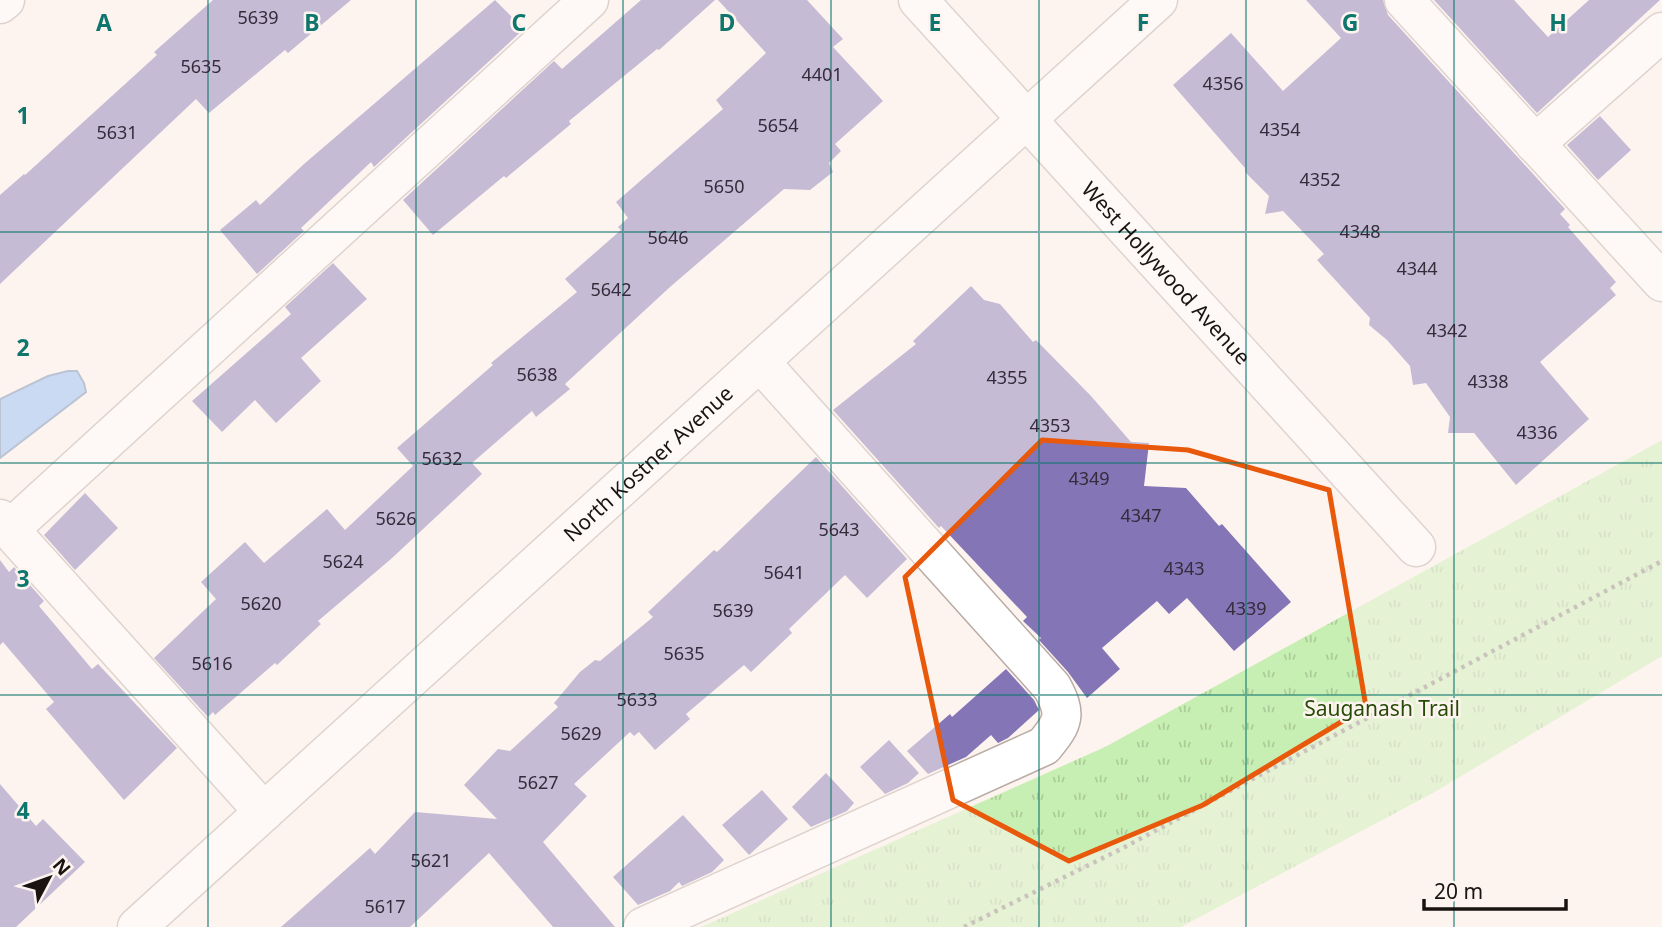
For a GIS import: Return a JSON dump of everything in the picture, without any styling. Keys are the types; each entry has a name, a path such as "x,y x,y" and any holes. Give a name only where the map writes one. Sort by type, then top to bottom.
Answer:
{"street":[{"path":"0,4 5,0"},
{"path":"264,811 5,524 589,0"},
{"name":"West Hollywood Avenue","path":"918,0 1416,547"},
{"name":"North Kostner Avenue","path":"137,927 1158,0"},
{"path":"1404,0 1662,282"},
{"path":"1535,144 1662,32"},
{"path":"643,927 1044,746 1059,728 1062,706 1052,687 760,362"}],"path":[{"path":"964,927 1121,849 1662,561"}],"highlighted area":[{"path":"1042,440 1188,450 1329,490 1366,707 1203,805 1069,861 953,800 905,577"}],"green space":[{"name":"Sauganash Trail","path":"1662,440 1662,656 1433,793 1181,927 701,927 1105,747"}],"water":[{"path":"77,371 86,392 0,458 0,399 48,376"}],"building":[{"path":"213,0 351,0 288,53 285,50 209,113 196,99 0,284 0,195 157,55 154,52"},
{"path":"495,0 524,29 374,167 371,162 301,228 304,231 257,274 220,230 256,200 260,205"},
{"path":"641,0 715,0 659,50 569,121 571,124 433,235 403,200 554,61 562,69"},
{"path":"718,0 807,0 843,39 833,47 883,101 835,144 841,151 829,163 833,172 810,190 784,189 670,287 565,384 570,389 536,417 532,411 472,463 482,474 391,559 318,621 321,624 277,665 275,663 215,715 213,712 208,717 154,658 216,599 201,582 245,542 264,563 327,509 345,530 413,466 397,448 493,365 491,363 577,292 565,279 621,230 618,227 628,218 616,202 723,109 716,100 766,53"},
{"path":"1306,0 1383,0 1388,15 1565,209 1560,214 1570,225 1568,227 1616,282 1610,288 1616,295 1540,362 1589,419 1516,485 1474,433 1448,433 1450,417 1426,383 1413,385 1410,366 1387,340 1369,325 1370,318 1317,260 1324,254 1283,211 1265,214 1269,196 1245,172 1245,168 1173,85 1231,33 1283,91 1341,38"},
{"path":"1434,0 1514,0 1548,37 1589,0 1660,0 1537,113"},
{"path":"1600,116 1631,150 1598,180 1567,145"},
{"path":"333,263 367,299 301,358 321,381 276,423 255,400 222,432 192,401 291,314 285,307"},
{"path":"971,286 984,300 1000,304 1033,342 1036,340 1091,396 1131,442 1149,443 1144,486 1186,488 1291,602 1234,651 1187,598 1169,614 1157,601 1102,648 1120,669 1087,698 1039,640 1041,638 1023,621 1027,617 941,526 939,528 833,410 916,344 913,341"},
{"path":"816,457 907,559 867,598 845,575 789,629 792,633 751,672 744,665 686,714 690,719 655,750 639,732 634,736 630,732 574,784 587,796 543,842 615,927 553,927 489,853 410,927 281,927 370,848 375,854 415,812 497,819 464,785 498,749 510,751 558,707 554,703 580,672 595,660 600,661 653,617 648,612 714,550 717,552"},
{"path":"85,493 118,528 75,570 44,535"},
{"path":"0,560 9,572 14,567 44,601 39,606 92,669 98,664 177,748 124,800 46,709 54,702 3,642 0,645"},
{"path":"1006,669 1034,700 1039,710 1008,738 998,743 991,735 966,757 928,774 907,751 950,714 952,717"},
{"path":"889,740 919,773 908,783 885,794 860,767"},
{"path":"826,773 854,803 847,811 811,827 792,807"},
{"path":"0,784 36,826 43,819 85,862 16,927 0,927"},
{"path":"762,790 788,819 749,855 722,825"},
{"path":"683,815 724,860 712,872 682,886 679,882 670,891 638,905 613,877"}]}
